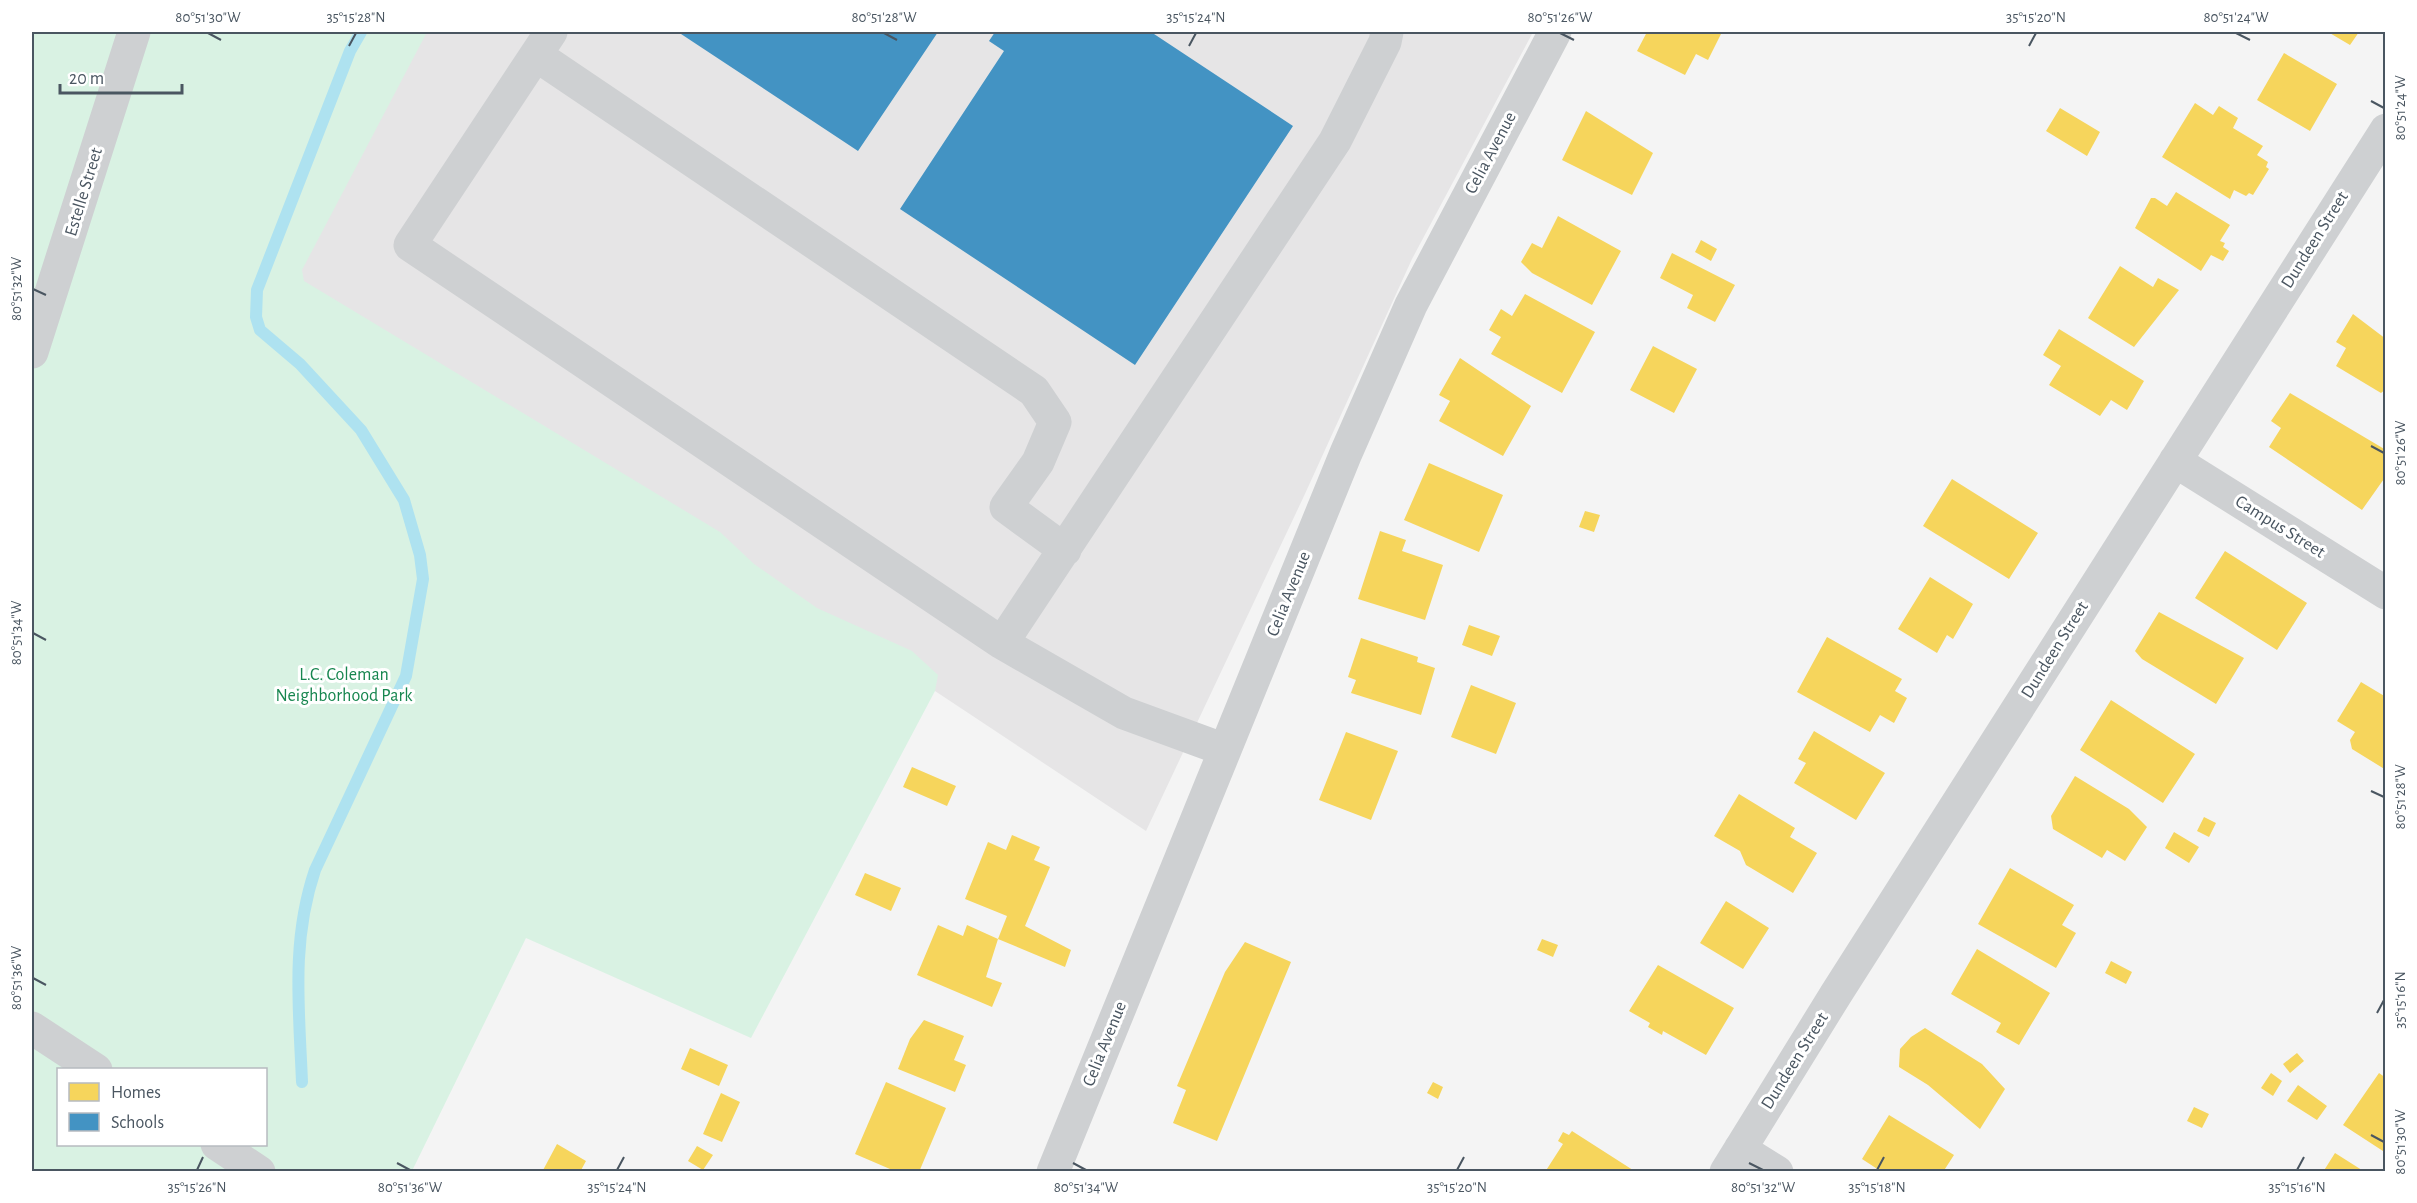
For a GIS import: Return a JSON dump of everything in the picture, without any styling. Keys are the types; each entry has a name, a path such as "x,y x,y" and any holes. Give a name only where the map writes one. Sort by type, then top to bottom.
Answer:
{"street":[{"name":"Estelle Street","path":"32,352 134,32"},
{"path":"1002,642 1335,141 1385,42 1387,32"},
{"name":"Celia Avenue","path":"1053,1172 1346,453 1411,305 1555,32"},
{"path":"1065,550 1006,507 1038,462 1055,422 1034,391 544,43 410,245 1002,642 1124,713 1225,750"},
{"name":"Dundeen Street","path":"1733,1160 2385,130"},
{"name":"Campus Street","path":"2175,461 2385,593"},
{"path":"32,1028 93,1068"},
{"path":"220,1146 260,1172"},
{"path":"1733,1160 1777,1172"}],"shaded area":[{"path":"410,32 1533,32 1412,259 1304,496 1146,831 935,691 279,275"}],"green space":[{"name":"L.C. Coleman Neighborhood Park","path":"32,32 427,32 302,270 304,281 720,532 754,564 817,608 912,651 938,675 935,691 751,1038 526,938 412,1171 32,1171"}],"building: Homes":[{"path":"1647,32 1722,32 1708,60 1696,54 1685,75 1637,51"},
{"path":"2328,32 2359,32 2350,45"},
{"path":"2284,53 2337,84 2310,131 2257,100"},
{"path":"2195,103 2213,115 2219,106 2238,118 2233,128 2263,146 2257,155 2268,162 2266,167 2269,169 2253,195 2249,193 2246,196 2234,190 2230,199 2162,157"},
{"path":"2060,108 2100,132 2087,156 2046,131"},
{"path":"1586,111 1653,153 1632,195 1562,160"},
{"path":"2176,192 2230,225 2220,241 2225,243 2223,247 2229,251 2223,261 2211,255 2201,271 2135,228 2151,198 2167,206"},
{"path":"1558,216 1621,251 1592,305 1532,273 1521,262 1532,243 1542,248"},
{"path":"1701,240 1717,249 1711,261 1695,252"},
{"path":"1672,253 1735,285 1715,322 1687,308 1693,295 1660,278"},
{"path":"2120,266 2153,287 2158,278 2179,290 2134,347 2088,318"},
{"path":"1525,294 1595,332 1562,393 1491,354 1501,337 1489,330 1501,309 1512,316"},
{"path":"2353,314 2386,339 2386,389 2381,393 2336,366 2346,348 2336,342"},
{"path":"2059,329 2144,381 2127,410 2111,400 2100,416 2049,385 2061,366 2043,355"},
{"path":"1653,346 1697,369 1674,413 1630,390"},
{"path":"1460,358 1531,406 1503,456 1439,421 1450,401 1439,395"},
{"path":"2290,393 2386,450 2386,476 2362,510 2269,447 2281,428 2271,421"},
{"path":"1429,463 1503,495 1479,552 1404,520"},
{"path":"1952,479 2038,533 2009,579 1923,526"},
{"path":"1585,511 1600,515 1594,532 1579,527"},
{"path":"1380,531 1406,540 1402,551 1443,565 1425,620 1358,599"},
{"path":"2225,551 2307,603 2277,650 2195,598"},
{"path":"1930,577 1973,604 1953,639 1947,635 1937,653 1898,629"},
{"path":"2159,612 2244,658 2216,704 2142,659 2135,651"},
{"path":"1469,625 1500,636 1492,656 1462,645"},
{"path":"1827,637 1902,679 1895,691 1907,698 1894,723 1880,715 1870,732 1797,692"},
{"path":"1361,638 1418,657 1417,662 1435,668 1421,715 1351,693 1356,680 1348,677"},
{"path":"2361,682 2386,697 2386,770 2352,749 2350,740 2355,732 2337,721"},
{"path":"1471,685 1516,703 1496,754 1451,737"},
{"path":"2111,700 2195,754 2163,803 2080,750"},
{"path":"1814,731 1885,773 1856,820 1794,783 1806,763 1798,759"},
{"path":"1346,732 1398,751 1371,820 1319,800"},
{"path":"912,767 956,786 947,806 903,787"},
{"path":"2075,776 2129,809 2147,827 2125,861 2107,850 2102,858 2053,829 2051,816"},
{"path":"1739,794 1795,828 1790,837 1817,853 1793,893 1746,865 1740,851 1714,836"},
{"path":"2204,817 2216,823 2209,837 2197,831"},
{"path":"2174,832 2199,847 2189,863 2165,848"},
{"path":"1012,835 1040,847 1034,860 1050,867 1025,926 1071,950 1065,967 998,939 1007,916 965,899 988,842 1006,850"},
{"path":"2010,868 2074,905 2062,925 2076,933 2056,968 1978,924"},
{"path":"865,873 901,888 891,911 855,895"},
{"path":"1726,901 1769,928 1743,969 1700,943"},
{"path":"938,925 963,936 967,925 998,939 986,977 1002,983 992,1007 917,975"},
{"path":"1542,939 1558,945 1553,957 1537,950"},
{"path":"1245,942 1291,962 1217,1141 1173,1123 1186,1090 1177,1086 1225,972"},
{"path":"1977,949 2050,993 2019,1045 1996,1032 2001,1023 1951,994"},
{"path":"2111,961 2132,972 2126,984 2105,973"},
{"path":"1658,965 1734,1008 1706,1055 1663,1031 1662,1035 1648,1027 1650,1023 1629,1011"},
{"path":"924,1020 964,1036 954,1060 966,1065 955,1092 898,1069 910,1039"},
{"path":"1925,1028 1982,1064 2005,1089 1980,1129 1928,1085 1899,1067 1900,1049 1911,1037"},
{"path":"690,1048 728,1065 719,1086 681,1069"},
{"path":"2297,1053 2304,1061 2290,1073 2283,1064"},
{"path":"2271,1073 2282,1081 2273,1096 2261,1088"},
{"path":"2379,1073 2386,1078 2386,1153 2343,1125"},
{"path":"886,1082 946,1108 919,1172 897,1172 855,1154"},
{"path":"1433,1082 1443,1087 1438,1099 1427,1093"},
{"path":"2298,1085 2327,1106 2317,1120 2287,1101"},
{"path":"721,1093 740,1102 722,1142 703,1134"},
{"path":"2194,1107 2209,1114 2202,1128 2187,1121"},
{"path":"1889,1115 1954,1155 1943,1172 1882,1172 1862,1159"},
{"path":"1572,1131 1636,1172 1545,1172 1563,1144 1558,1141 1563,1132 1569,1135"},
{"path":"557,1144 586,1161 580,1172 542,1172"},
{"path":"697,1146 713,1155 703,1170 688,1161"},
{"path":"2335,1153 2365,1172 2323,1172"}],"building: Schools":[{"path":"678,32 938,32 858,151"},
{"path":"995,32 1151,32 1293,126 1135,365 900,209 1004,51 989,41"}],"waterway":[{"path":"302,1082 298,975 302,923 307,896 315,870 406,676 423,579 420,555 404,500 361,430 300,364 260,330 256,317 257,290 350,51 361,32"}]}
